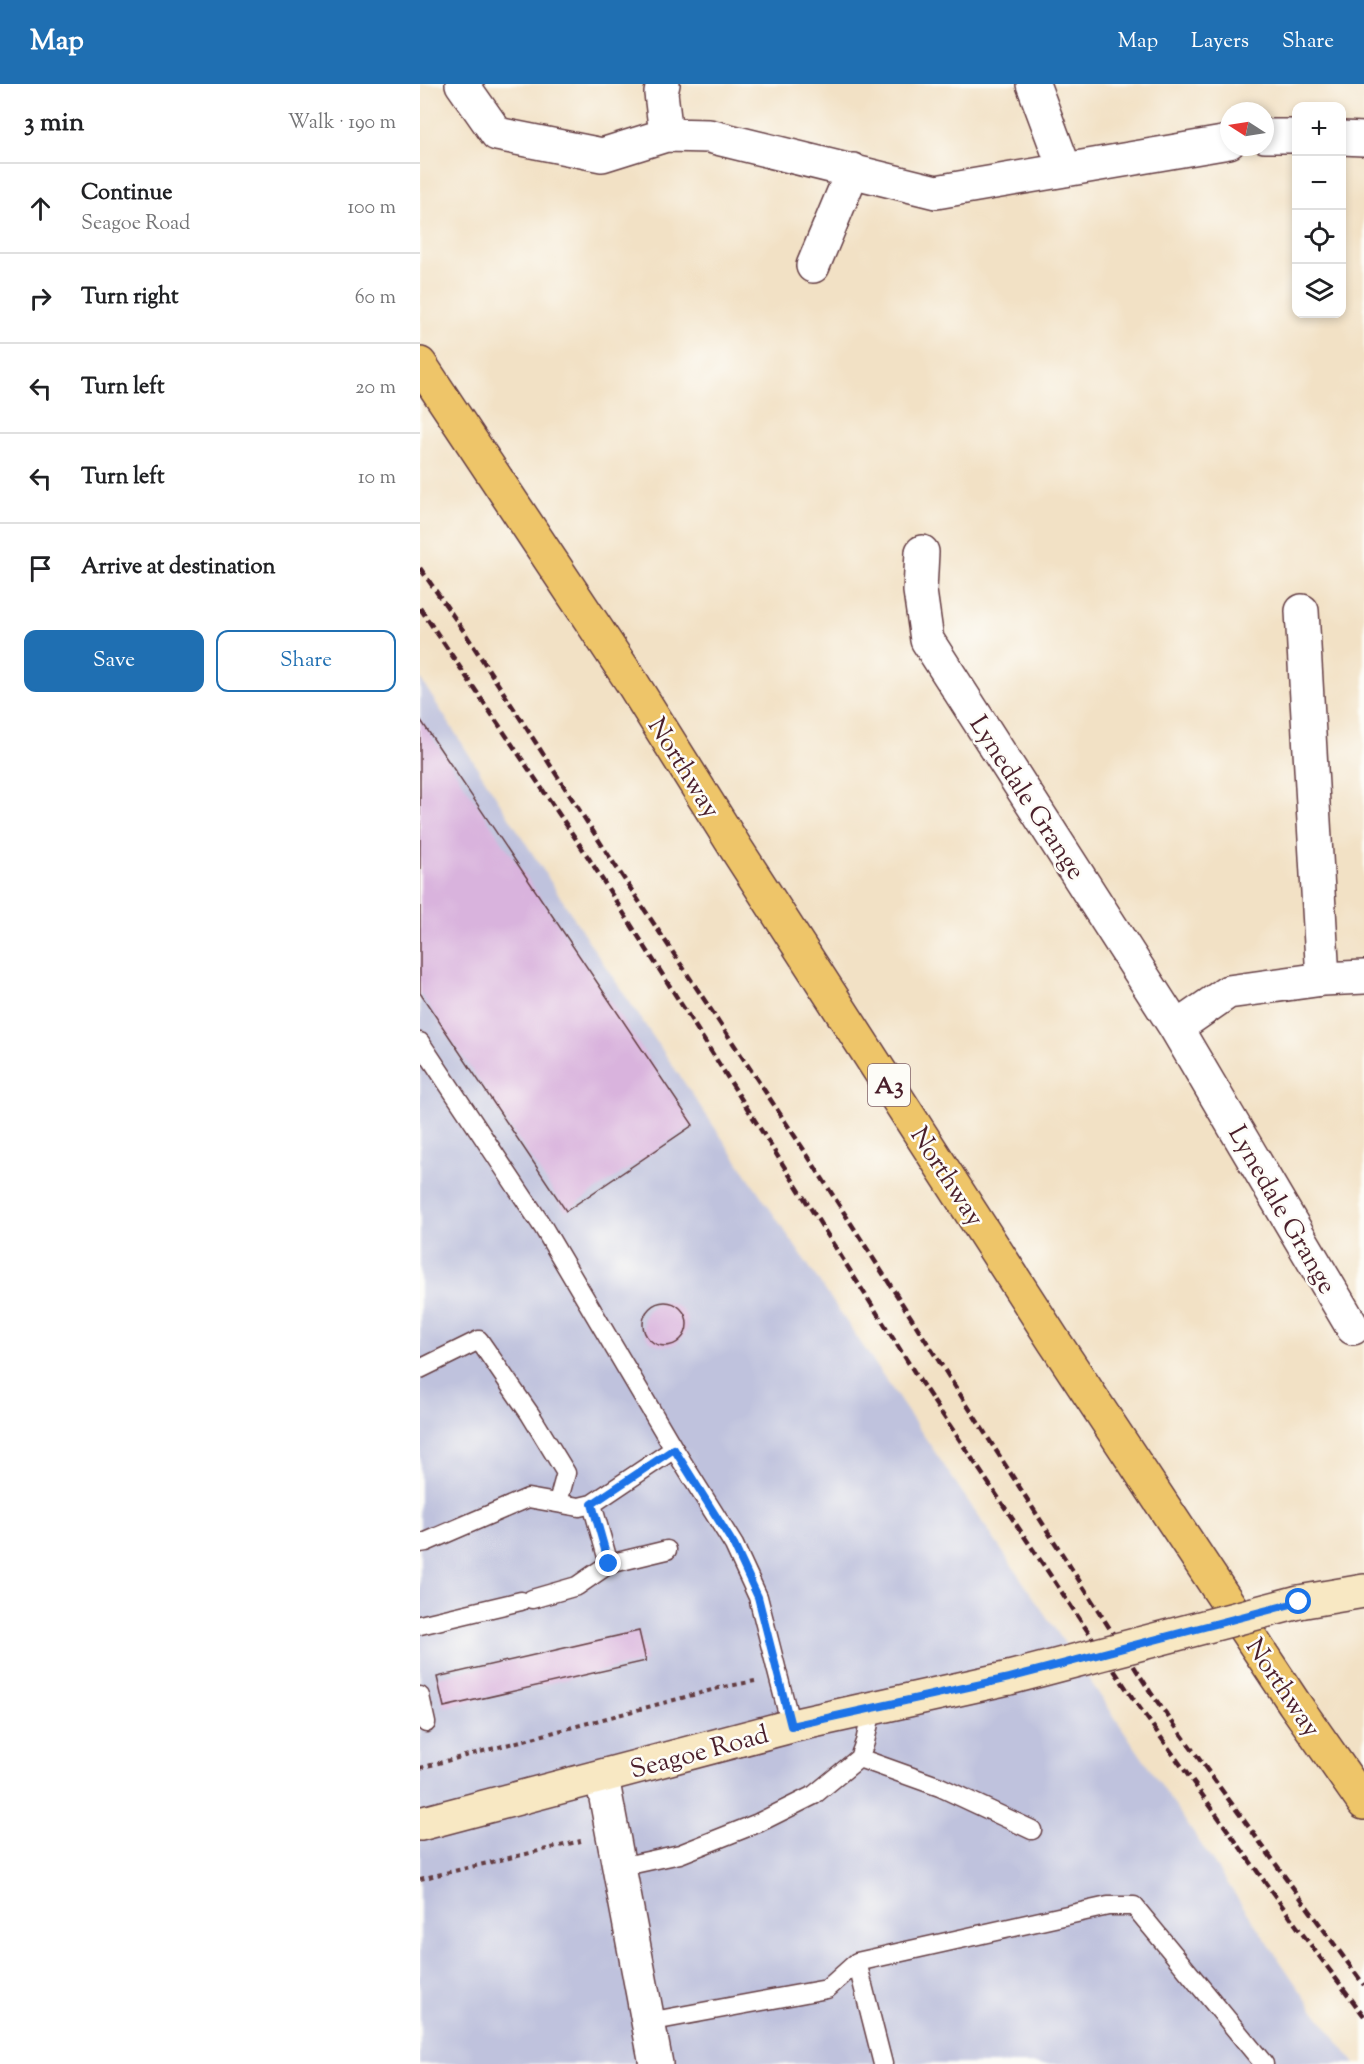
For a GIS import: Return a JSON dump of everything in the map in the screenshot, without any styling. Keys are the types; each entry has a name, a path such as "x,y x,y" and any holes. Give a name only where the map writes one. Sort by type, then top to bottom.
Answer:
{"highway":[{"name":"Northway","path":"420,364 633,684 737,850 1054,1341 1294,1703 1364,1803"}],"main road":[{"name":"Seagoe Road","path":"420,1824 791,1726 1009,1678 1299,1602 1364,1591"}],"street":[{"path":"462,84 497,135 602,155 666,135 709,136 936,192 1220,144"},
{"path":"663,84 661,93 666,135"},
{"path":"1033,84 1065,170"},
{"path":"1274,136 1292,136"},
{"path":"813,266 852,170"},
{"name":"Lynedale Grange","path":"922,552 921,591 927,640 1176,1028 1353,1328"},
{"path":"1302,611 1323,979"},
{"path":"1176,1028 1228,992 1323,979 1364,977"},
{"path":"602,1777 656,2064"}],"lane":[{"path":"420,1042 543,1227 674,1449 734,1545 758,1597 791,1726"},
{"path":"420,1368 479,1340 530,1414 566,1473 558,1502"},
{"path":"420,1543 528,1498 579,1507 592,1504 674,1449"},
{"path":"592,1504 609,1564"},
{"path":"420,1625 577,1586 609,1564 667,1550"},
{"path":"420,1696 426,1723"},
{"path":"620,1867 680,1854 758,1823 814,1795 859,1758 872,1708"},
{"path":"859,1758 940,1787 1032,1830"},
{"path":"648,2022 826,1989 857,1962 1108,1906 1134,1906 1264,2064"},
{"path":"857,1962 884,2064"}],"path":[{"path":"420,1768 719,1688 779,1676"},
{"path":"420,1879 614,1834"}],"shaded area":[{"path":"420,678 595,951 1310,2005 1355,2064 420,2064"}],"building":[{"path":"420,719 693,1125 566,1211 420,993"},
{"path":"665,1302 674,1303 681,1308 686,1315 686,1333 681,1340 674,1345 665,1346 656,1345 649,1340 644,1333 643,1324 644,1315 649,1308 656,1303"},
{"path":"639,1631 646,1661 444,1707 437,1677"}],"railway":[{"path":"420,568 804,1150 1151,1693 1364,1985"},
{"path":"420,608 588,857 920,1381 1134,1700 1364,2016"}],"route":[{"path":"609,1564 592,1504 674,1449 734,1545 758,1597 791,1726 1009,1678 1299,1602"}]}
